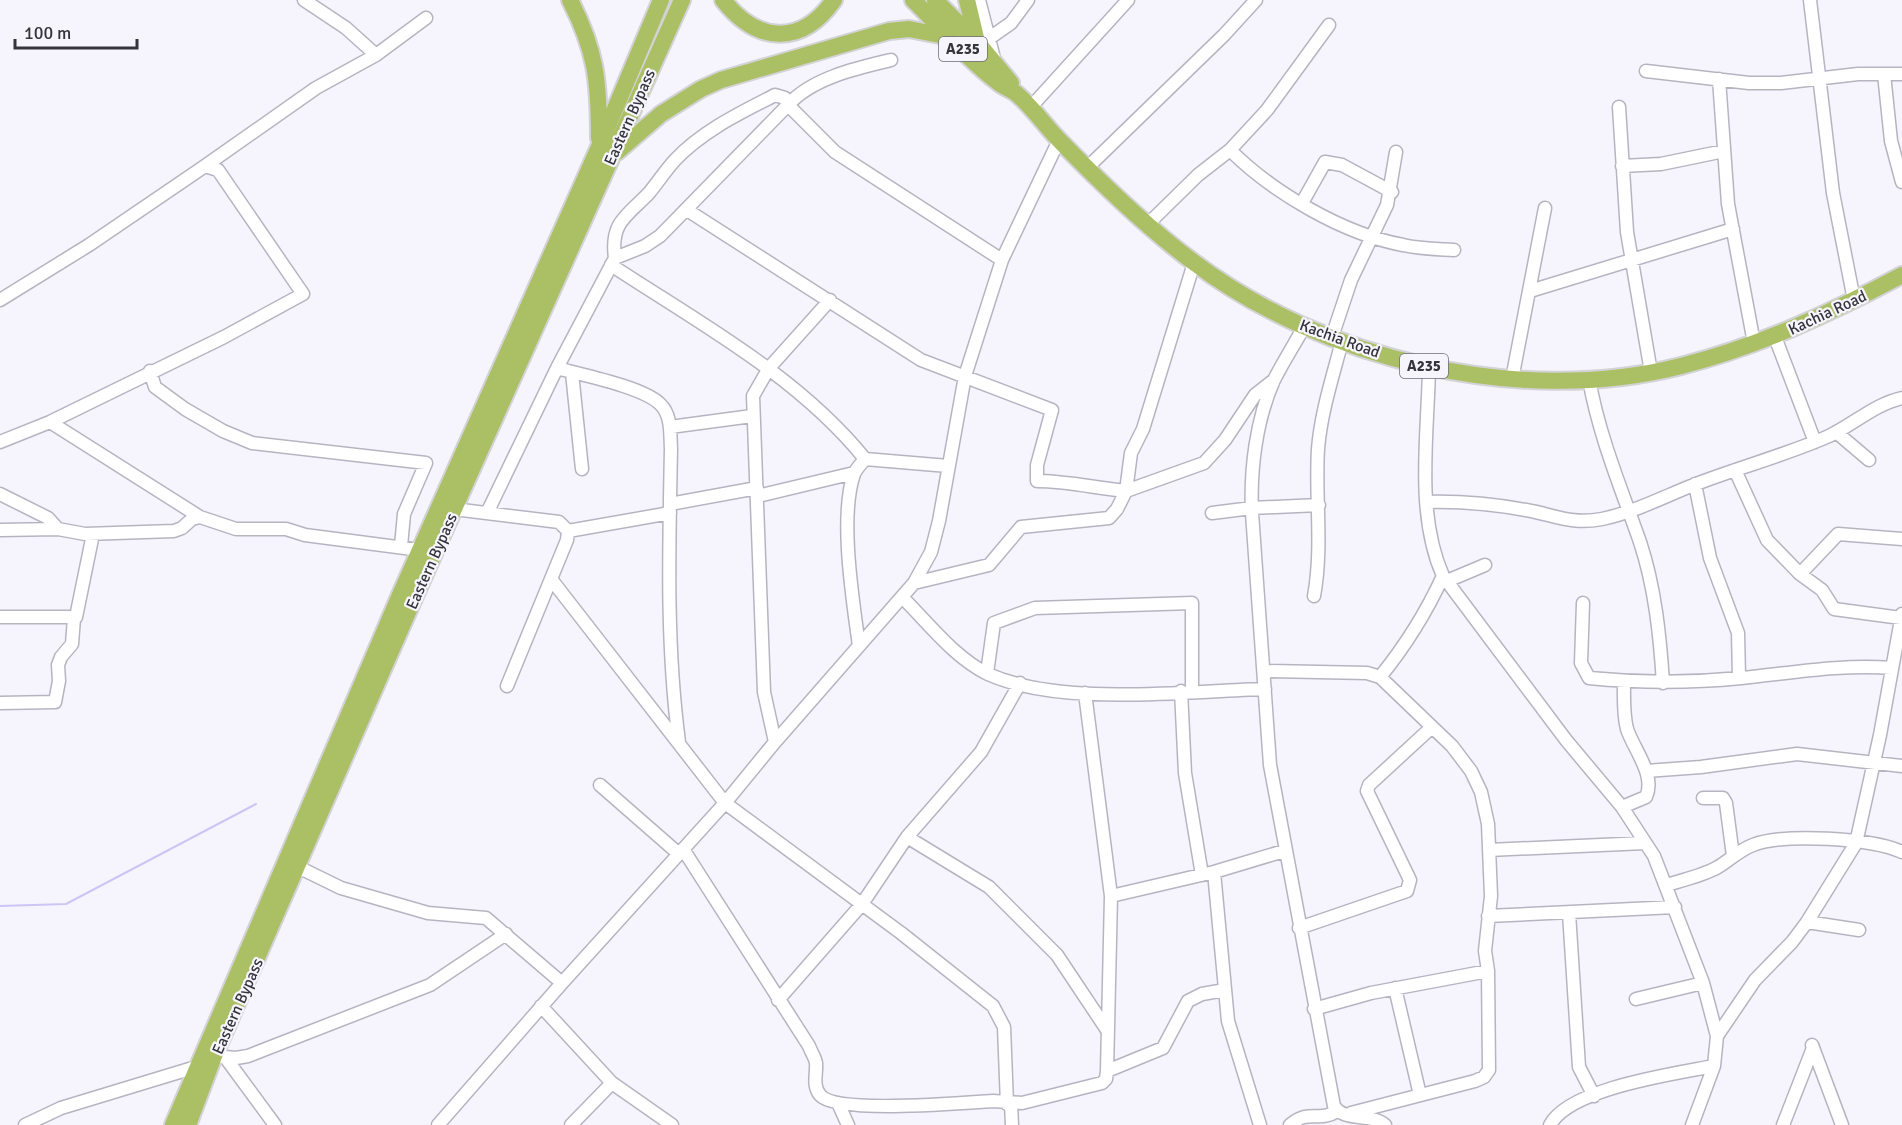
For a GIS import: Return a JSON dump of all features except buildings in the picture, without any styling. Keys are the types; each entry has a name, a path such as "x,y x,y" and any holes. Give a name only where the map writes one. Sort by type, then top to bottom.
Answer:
{"highway":[{"path":"570,0 582,22 596,65 605,152 682,99 721,80 889,31 909,29 951,37"},
{"name":"Eastern Bypass","path":"185,1125 220,1057 298,867 454,509 605,152 660,0"},
{"name":"Eastern Bypass","path":"185,1125 196,1067 420,550 605,152 682,0"},
{"path":"723,0 746,24 758,31 777,34 796,32 812,24 825,13 834,0"},
{"name":"Kachia Road","path":"912,0 999,84 1017,94 1059,140 1147,225 1194,263 1245,296 1304,327 1429,367 1512,379 1589,379 1679,367 1775,337 1902,275"},
{"name":"A235","path":"935,0 984,40 996,64 1017,94"},
{"path":"967,0 984,40"}],"street":[{"path":"304,0 346,28 376,54"},
{"path":"979,0 984,40 1011,23 1028,0"},
{"path":"1030,108 1128,0"},
{"path":"1087,168 1224,35 1256,0"},
{"path":"1810,0 1817,79 1833,193 1854,300"},
{"path":"0,300 89,245 316,88 376,54 426,18"},
{"path":"1147,225 1198,176 1230,150 1267,110 1329,25"},
{"path":"613,262 652,241 687,210 797,95 817,84 891,60"},
{"path":"1646,71 1781,83 1902,74"},
{"path":"1884,74 1891,141 1902,182"},
{"path":"1719,79 1732,229 1754,344"},
{"path":"487,513 557,368 613,262 613,243 617,224 649,192 676,159 706,133 775,95 785,98 788,105 835,152 1002,260"},
{"path":"1618,107 1632,259 1651,372"},
{"path":"438,1125 541,1006 725,803 775,742 914,583 931,552 965,376 1002,260 1059,140"},
{"path":"1230,150 1266,181 1326,217 1372,237 1403,245 1454,249"},
{"path":"1314,596 1319,570 1318,449 1322,419 1351,280 1392,192 1396,152"},
{"path":"1622,166 1661,164 1724,152"},
{"path":"1302,203 1325,162 1342,165 1392,192"},
{"path":"0,442 50,422 150,371 224,337 303,294 218,170 205,166"},
{"path":"1512,379 1545,208"},
{"path":"687,210 921,360 1052,410 1037,465 1037,482 1069,482 1078,486 1126,491 1204,463 1224,440 1255,395 1274,380"},
{"path":"1530,291 1732,229"},
{"path":"613,262 770,368 850,441 865,459 948,466"},
{"path":"914,583 989,565 1021,527 1109,518 1126,491 1131,453 1143,429 1194,263"},
{"path":"775,742 764,693 753,396 770,368 830,300"},
{"path":"1304,327 1274,380 1257,439 1252,473 1252,508 1270,765 1284,850 1334,1106 1341,1113 1375,1118 1385,1125"},
{"path":"1775,337 1815,442"},
{"path":"1429,367 1426,502 1434,556 1445,578 1566,740 1622,807 1654,856 1702,983 1717,1036 1714,1066 1692,1125"},
{"path":"557,368 646,395 660,404 666,414 670,427 671,680 680,743"},
{"path":"150,371 155,387 185,409 224,431 252,443 426,463 405,514 401,546"},
{"path":"572,373 582,470"},
{"path":"1589,379 1600,429 1651,584 1661,650 1663,683"},
{"path":"1426,502 1484,503 1529,510 1560,520 1600,519 1628,512 1695,484 1815,442 1879,406 1902,398"},
{"path":"670,427 752,416"},
{"path":"50,422 200,517 236,528 286,530 305,535 420,550"},
{"path":"1836,432 1869,460"},
{"path":"859,646 850,575 848,536 854,473 865,459"},
{"path":"1717,1036 1755,980 1792,942 1807,922 1856,843 1895,674 1902,616 1834,609 1822,590 1800,574 1767,540 1735,470"},
{"path":"568,531 670,508 854,473"},
{"path":"1695,484 1710,558 1738,633 1739,678"},
{"path":"0,494 39,512 58,529"},
{"path":"1212,513 1252,508 1319,505"},
{"path":"454,509 559,522 568,531"},
{"path":"0,531 58,529 93,534 174,531 182,528 192,519 200,517"},
{"path":"507,686 567,540 568,531"},
{"path":"0,703 55,702 59,681 58,665 61,657 72,645 74,618 79,609 93,534"},
{"path":"1800,574 1838,534 1902,539"},
{"path":"1380,677 1407,644 1445,578 1485,564"},
{"path":"551,579 725,803 862,904 993,1006 1004,1028 1012,1125"},
{"path":"903,598 960,656 987,673 1020,683 1085,693 1265,689"},
{"path":"987,673 994,623 1021,612 1035,608 1192,603 1186,691 1185,773 1208,873 1228,1021 1234,1047 1260,1125"},
{"path":"1583,603 1581,663 1589,678 1663,683 1739,678 1832,667 1895,674"},
{"path":"0,617 74,618"},
{"path":"1264,670 1367,673 1380,677 1452,746 1471,771 1481,792 1488,824 1491,896 1485,951 1488,972 1489,1071 1484,1077 1475,1081 1387,1104 1326,1116 1300,1117 1290,1125"},
{"path":"1622,807 1646,797 1649,788 1646,771 1628,730 1624,681"},
{"path":"778,1000 862,904 907,837 981,752 1020,683"},
{"path":"600,785 681,852 814,1058 815,1084 819,1094 828,1101 838,1103 879,1106 993,1101 1009,1104 1102,1083 1106,1079 1111,896 1085,693"},
{"path":"1299,928 1407,891 1410,887 1410,880 1396,848 1367,791 1369,785 1432,727"},
{"path":"1646,771 1701,767 1797,754 1902,766"},
{"path":"1702,798 1723,798 1726,803 1733,856"},
{"path":"907,837 989,887 1057,956 1107,1030"},
{"path":"1666,885 1702,874 1755,844 1779,840 1812,838 1882,845 1902,852"},
{"path":"1489,850 1645,843"},
{"path":"1111,896 1208,873 1284,850"},
{"path":"298,867 341,888 428,913 486,918 562,983"},
{"path":"1488,916 1675,907"},
{"path":"1569,913 1579,1067 1594,1096"},
{"path":"1807,922 1859,930"},
{"path":"220,1057 248,1056 430,985 506,934"},
{"path":"1314,1009 1395,988 1488,972"},
{"path":"1636,999 1702,983"},
{"path":"1395,988 1420,1095"},
{"path":"1107,1071 1163,1048 1188,1001 1202,994 1224,990"},
{"path":"541,1006 612,1083 672,1125"},
{"path":"1783,1125 1813,1047 1842,1125"},
{"path":"220,1057 275,1125"},
{"path":"1550,1125 1562,1110 1594,1096 1640,1081 1714,1066"},
{"path":"25,1125 45,1113 196,1067"},
{"path":"571,1125 612,1083"},
{"path":"838,1103 848,1125"},
{"path":"1387,1104 1392,1125"}],"waterway":[{"path":"0,906 66,904 256,804"}]}
